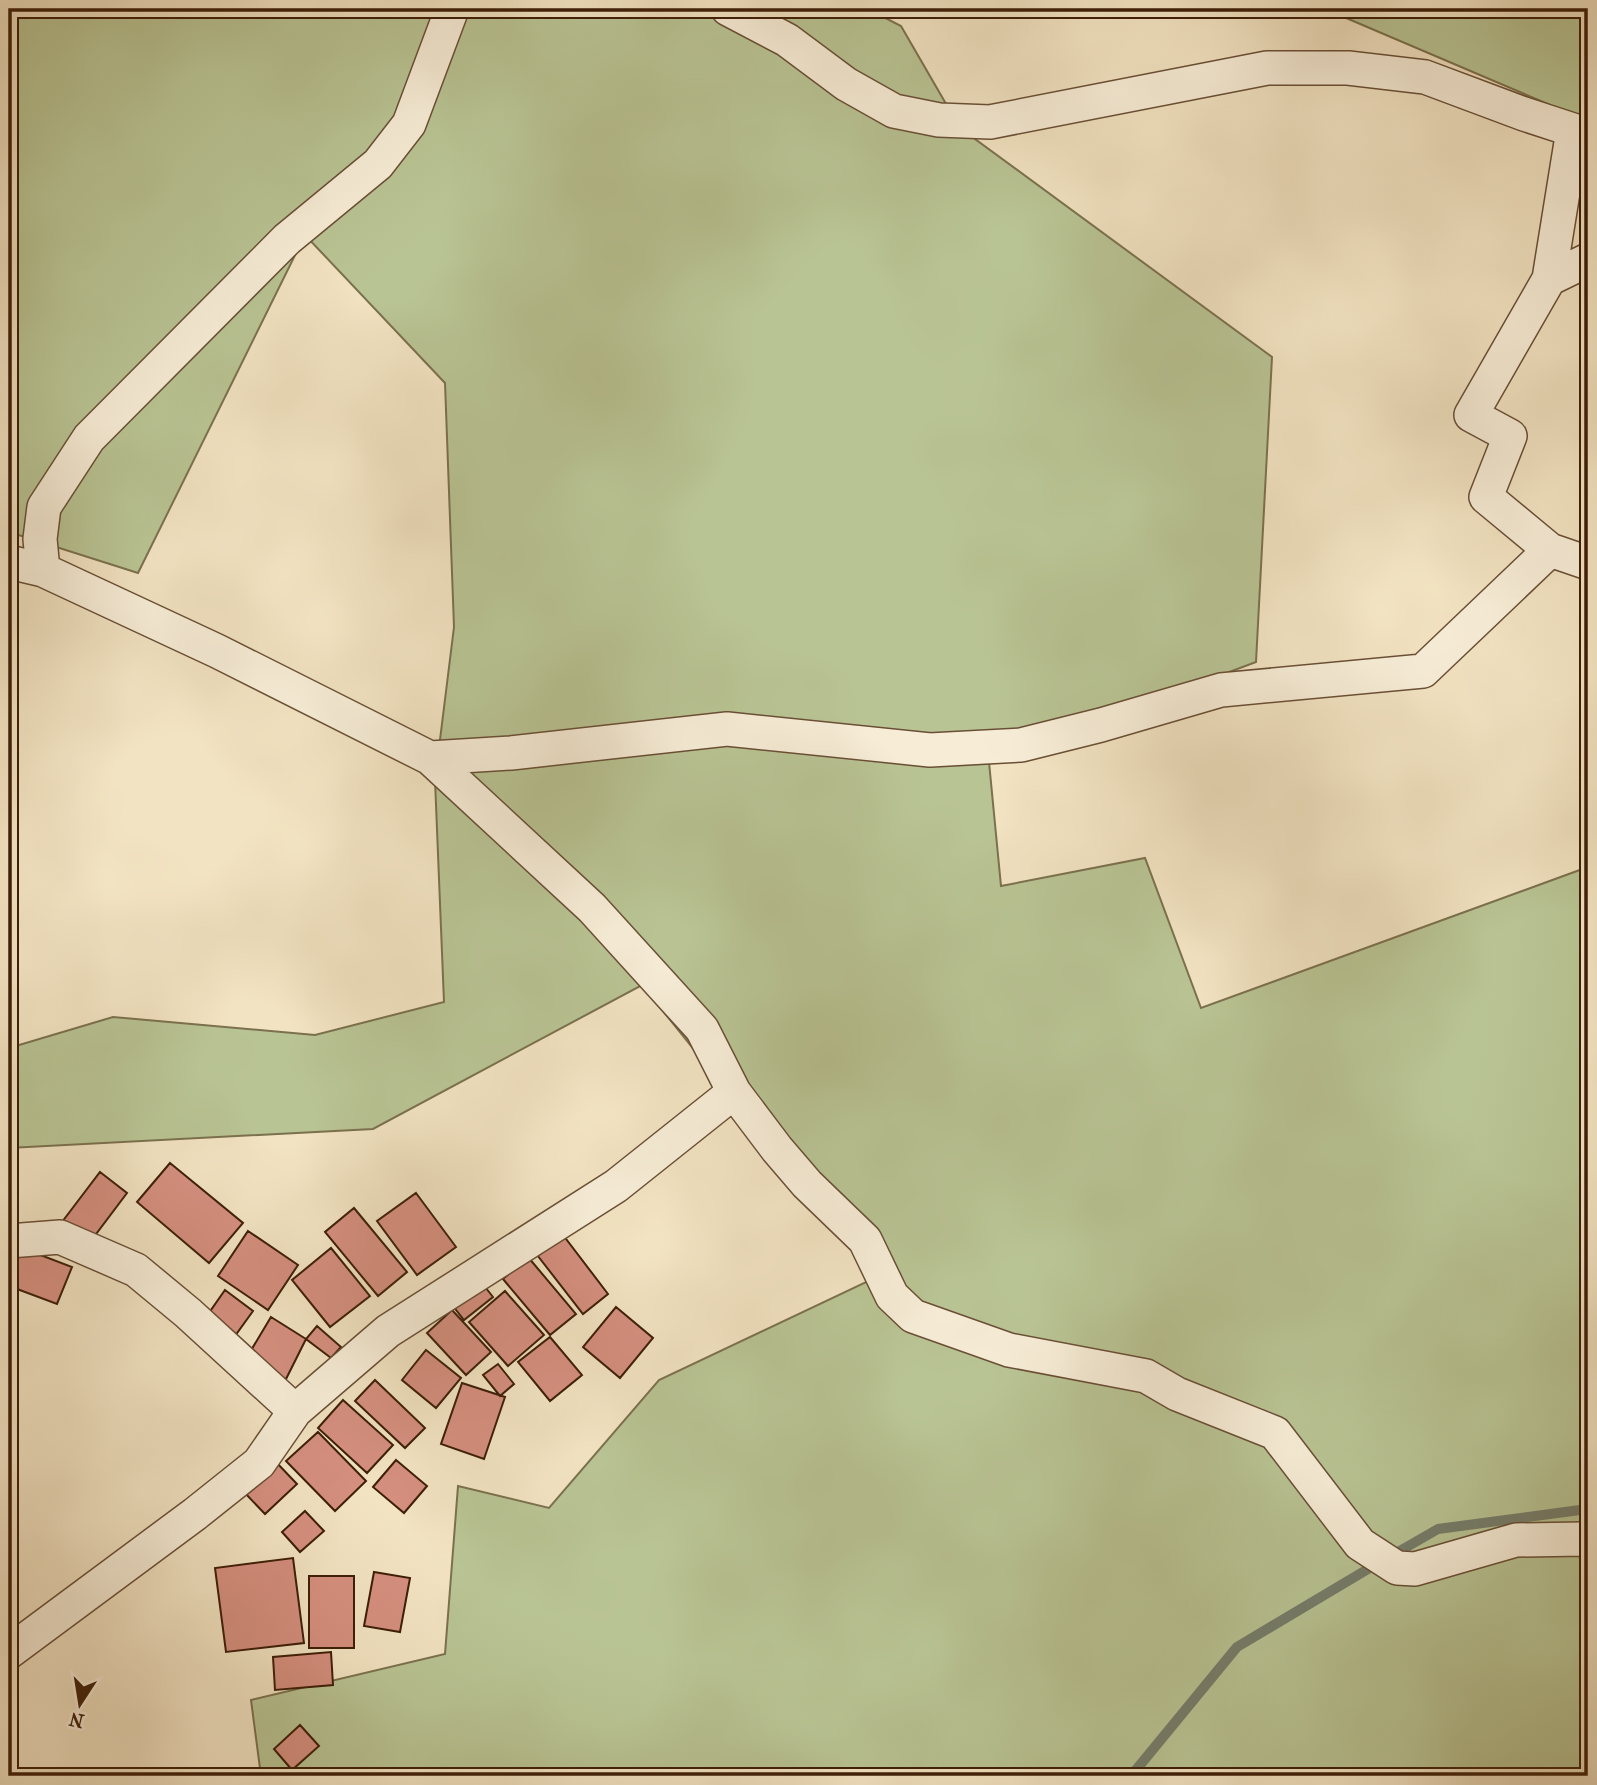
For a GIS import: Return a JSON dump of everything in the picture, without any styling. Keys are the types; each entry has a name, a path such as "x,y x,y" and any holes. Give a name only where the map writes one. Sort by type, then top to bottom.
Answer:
{"street":[{"path":"43,570 40,539 44,507 89,438 286,239 378,164 409,124 452,9"},
{"path":"728,9 787,40 846,84 894,111 939,120 990,122 1267,68 1348,68 1425,77 1573,130 1549,279 1471,415 1510,436 1486,497 1550,550 1588,563"},
{"path":"1549,279 1588,260"},
{"path":"430,758 511,753 727,729 930,750 1021,745 1221,690 1423,671 1550,550"},
{"path":"9,562 43,570 430,758 592,908 702,1029 734,1092 807,1184 864,1240 892,1296 913,1315 1009,1350 1146,1376 1177,1394 1275,1433 1360,1544 1397,1568 1415,1569 1516,1540 1583,1539 1588,1542"},
{"path":"9,1652 259,1463 295,1411 388,1331 616,1186 734,1092"},
{"path":"9,1241 60,1237 136,1270 295,1411"}],"green space":[{"path":"9,9 868,9 901,26 960,128 1272,357 1256,662 989,762 1001,886 1145,858 1201,1008 1588,867 1588,1776 261,1776 251,1700 445,1654 458,1486 549,1508 659,1380 877,1277 642,985 373,1129 9,1148 9,1048 113,1017 315,1035 444,1002 435,780 454,627 445,383 305,235 138,573 9,532"},
{"path":"1325,9 1588,9 1588,118 1583,119"}],"building":[{"path":"170,1163 243,1223 209,1263 137,1202"},
{"path":"100,1172 127,1193 90,1242 62,1222"},
{"path":"416,1193 456,1247 417,1275 377,1221"},
{"path":"354,1208 407,1272 378,1296 325,1232"},
{"path":"248,1231 298,1265 268,1310 218,1276"},
{"path":"560,1231 608,1294 583,1314 534,1251"},
{"path":"9,1243 72,1267 57,1304 9,1286"},
{"path":"331,1248 370,1296 330,1327 292,1280"},
{"path":"528,1257 576,1314 550,1335 503,1279"},
{"path":"478,1278 493,1297 464,1320 449,1301"},
{"path":"225,1290 253,1311 232,1340 204,1320"},
{"path":"505,1291 544,1335 508,1366 469,1322"},
{"path":"616,1307 653,1338 620,1378 583,1347"},
{"path":"452,1310 491,1352 466,1375 427,1333"},
{"path":"271,1317 306,1339 286,1379 247,1357"},
{"path":"317,1326 341,1347 331,1358 306,1339"},
{"path":"550,1337 582,1375 550,1401 518,1362"},
{"path":"426,1350 461,1378 436,1408 402,1380"},
{"path":"498,1364 514,1384 500,1396 483,1375"},
{"path":"375,1380 425,1428 405,1448 355,1401"},
{"path":"462,1383 505,1397 484,1459 441,1444"},
{"path":"343,1400 393,1445 367,1473 318,1428"},
{"path":"318,1432 366,1481 335,1511 286,1461"},
{"path":"396,1460 427,1486 404,1513 373,1487"},
{"path":"275,1461 297,1484 265,1514 243,1491"},
{"path":"305,1511 324,1531 300,1552 282,1532"},
{"path":"293,1558 304,1643 226,1652 215,1568"},
{"path":"374,1572 410,1578 400,1632 364,1626"},
{"path":"309,1576 354,1576 354,1648 309,1648"},
{"path":"331,1652 333,1685 275,1690 273,1657"},
{"path":"300,1725 319,1746 292,1770 274,1749"}],"waterway":[{"path":"1391,1556 1438,1529 1588,1507"},
{"path":"1131,1776 1237,1647 1378,1563"}]}
